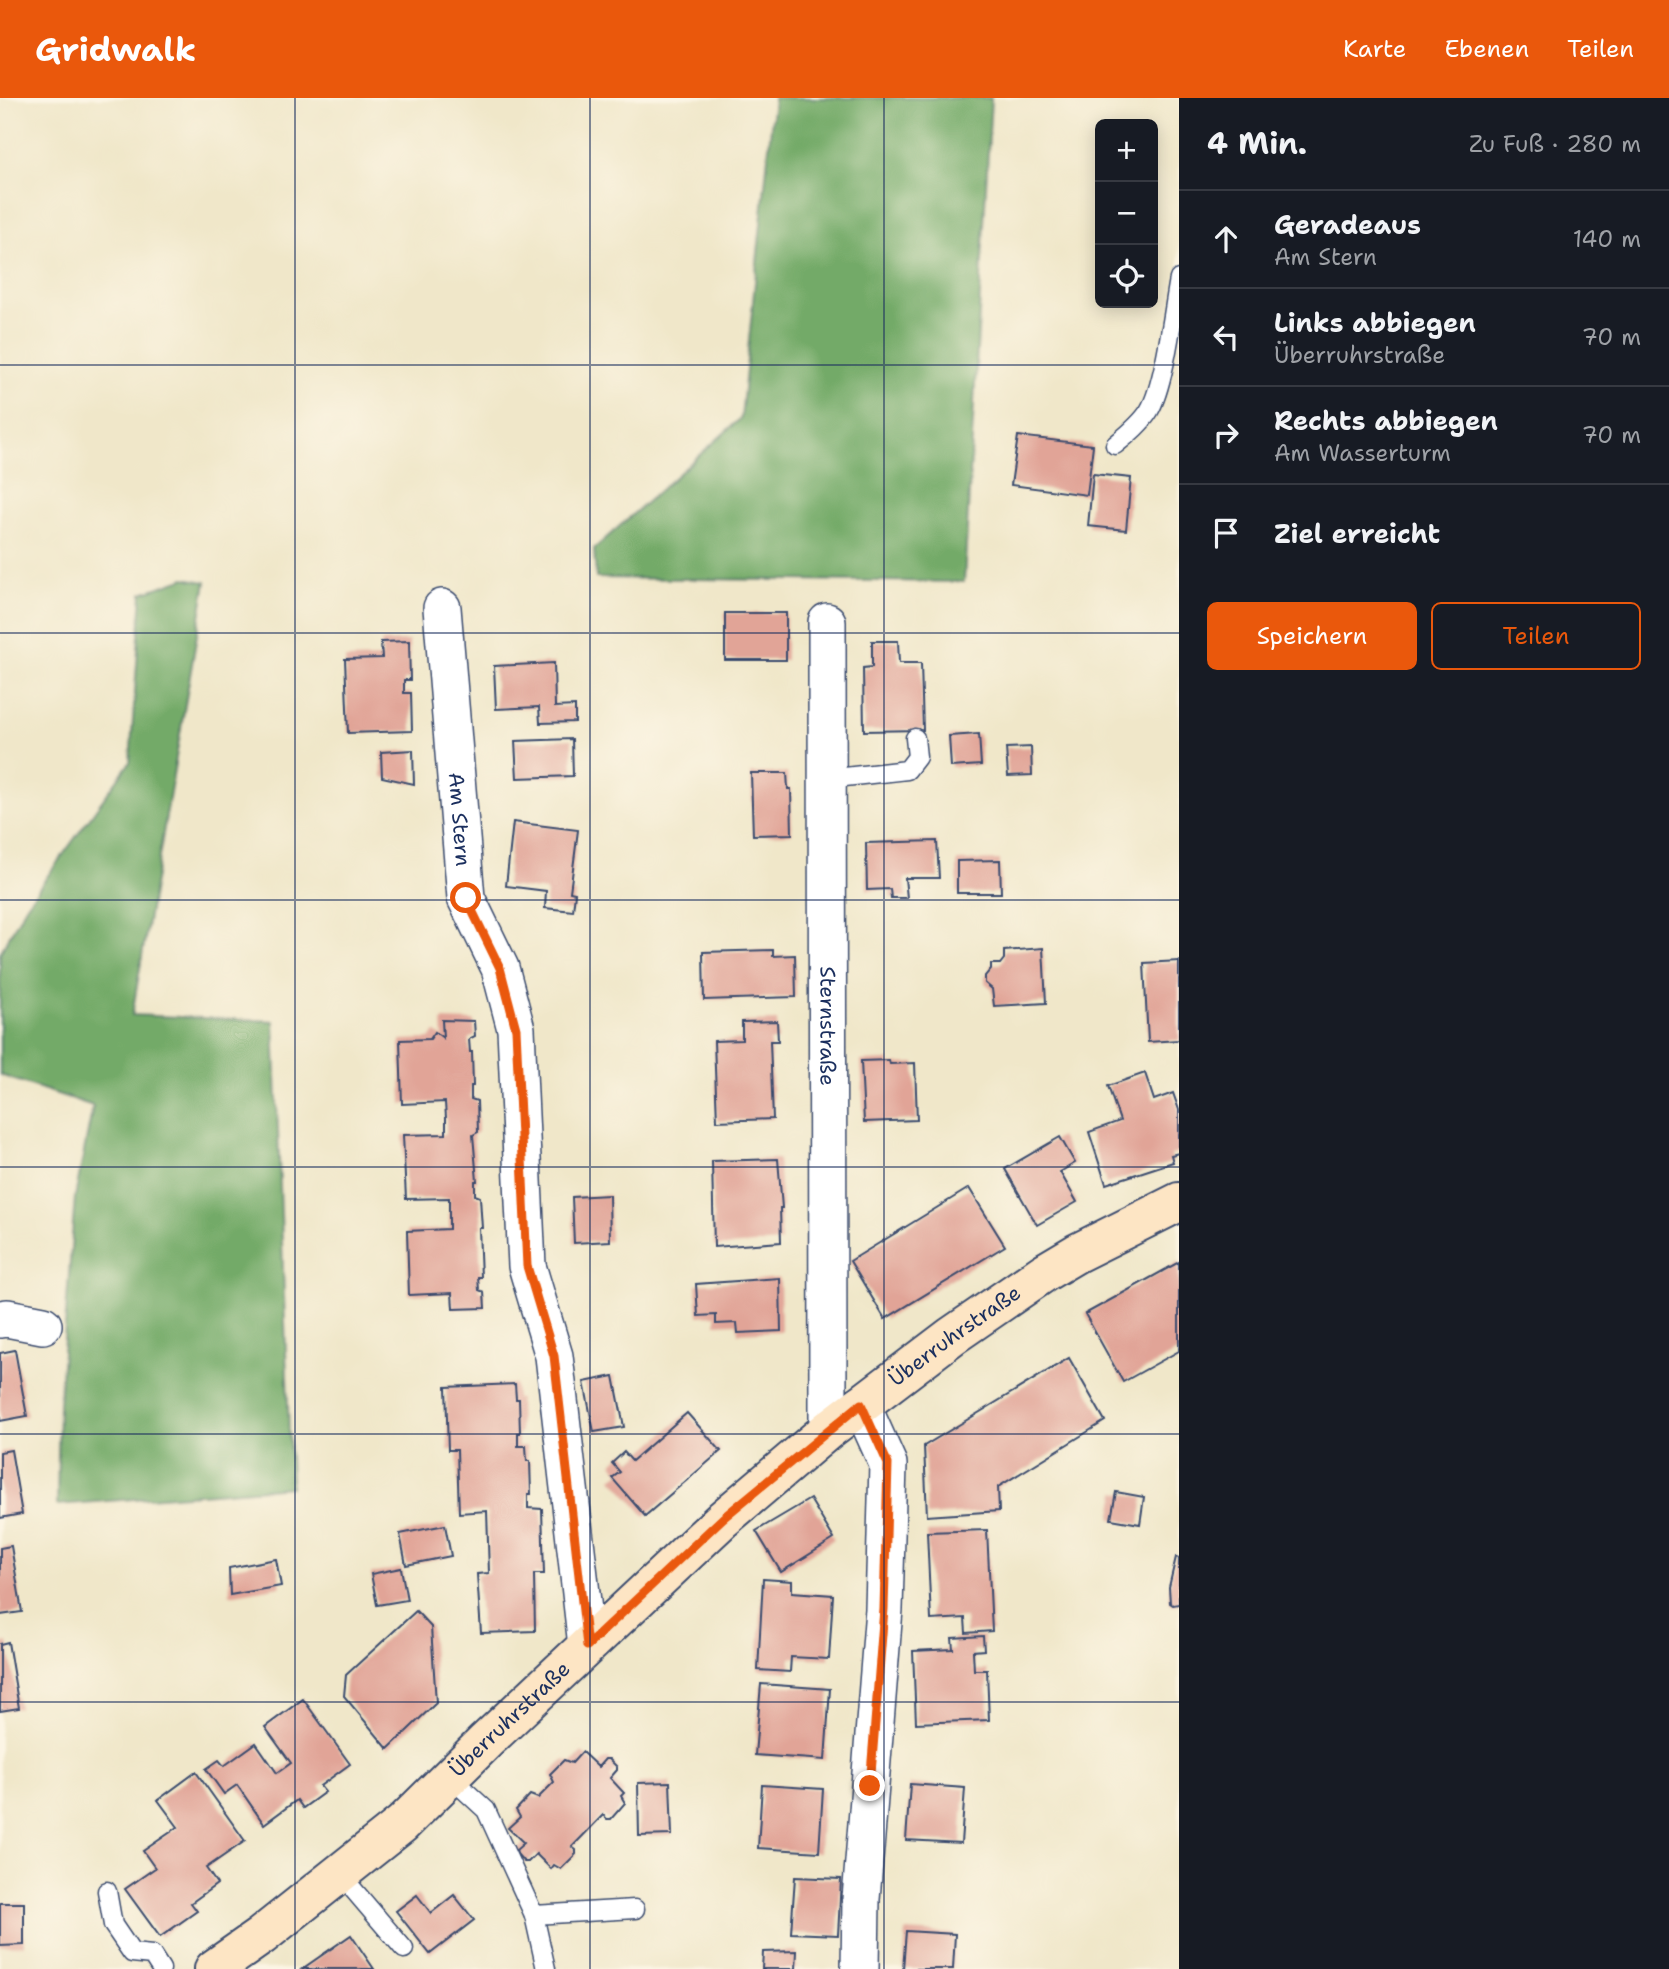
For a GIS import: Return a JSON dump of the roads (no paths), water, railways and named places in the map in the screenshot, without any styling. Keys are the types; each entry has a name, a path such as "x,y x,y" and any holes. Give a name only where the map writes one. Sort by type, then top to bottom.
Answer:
{"main road":[{"name":"Überruhrstraße","path":"231,1964 402,1824 449,1776 723,1518 828,1430 952,1336 1045,1272 1179,1202"}],"street":[{"name":"Am Stern","path":"442,608 466,898 500,968 516,1029 527,1266 554,1356 587,1646"},
{"name":"Sternstraße","path":"827,622 828,1430"},
{"path":"0,1319 43,1325"},
{"path":"860,1969 861,1899 884,1609 888,1464 861,1404"}],"lane":[{"path":"1115,445 1134,429 1150,410 1161,377 1179,279"},
{"path":"827,779 907,770 917,757 915,738"},
{"path":"449,1776 486,1810 534,1915 546,1969"},
{"path":"340,1874 404,1949"},
{"path":"107,1891 113,1925 132,1953 152,1955 161,1969"},
{"path":"534,1915 635,1909"}]}
